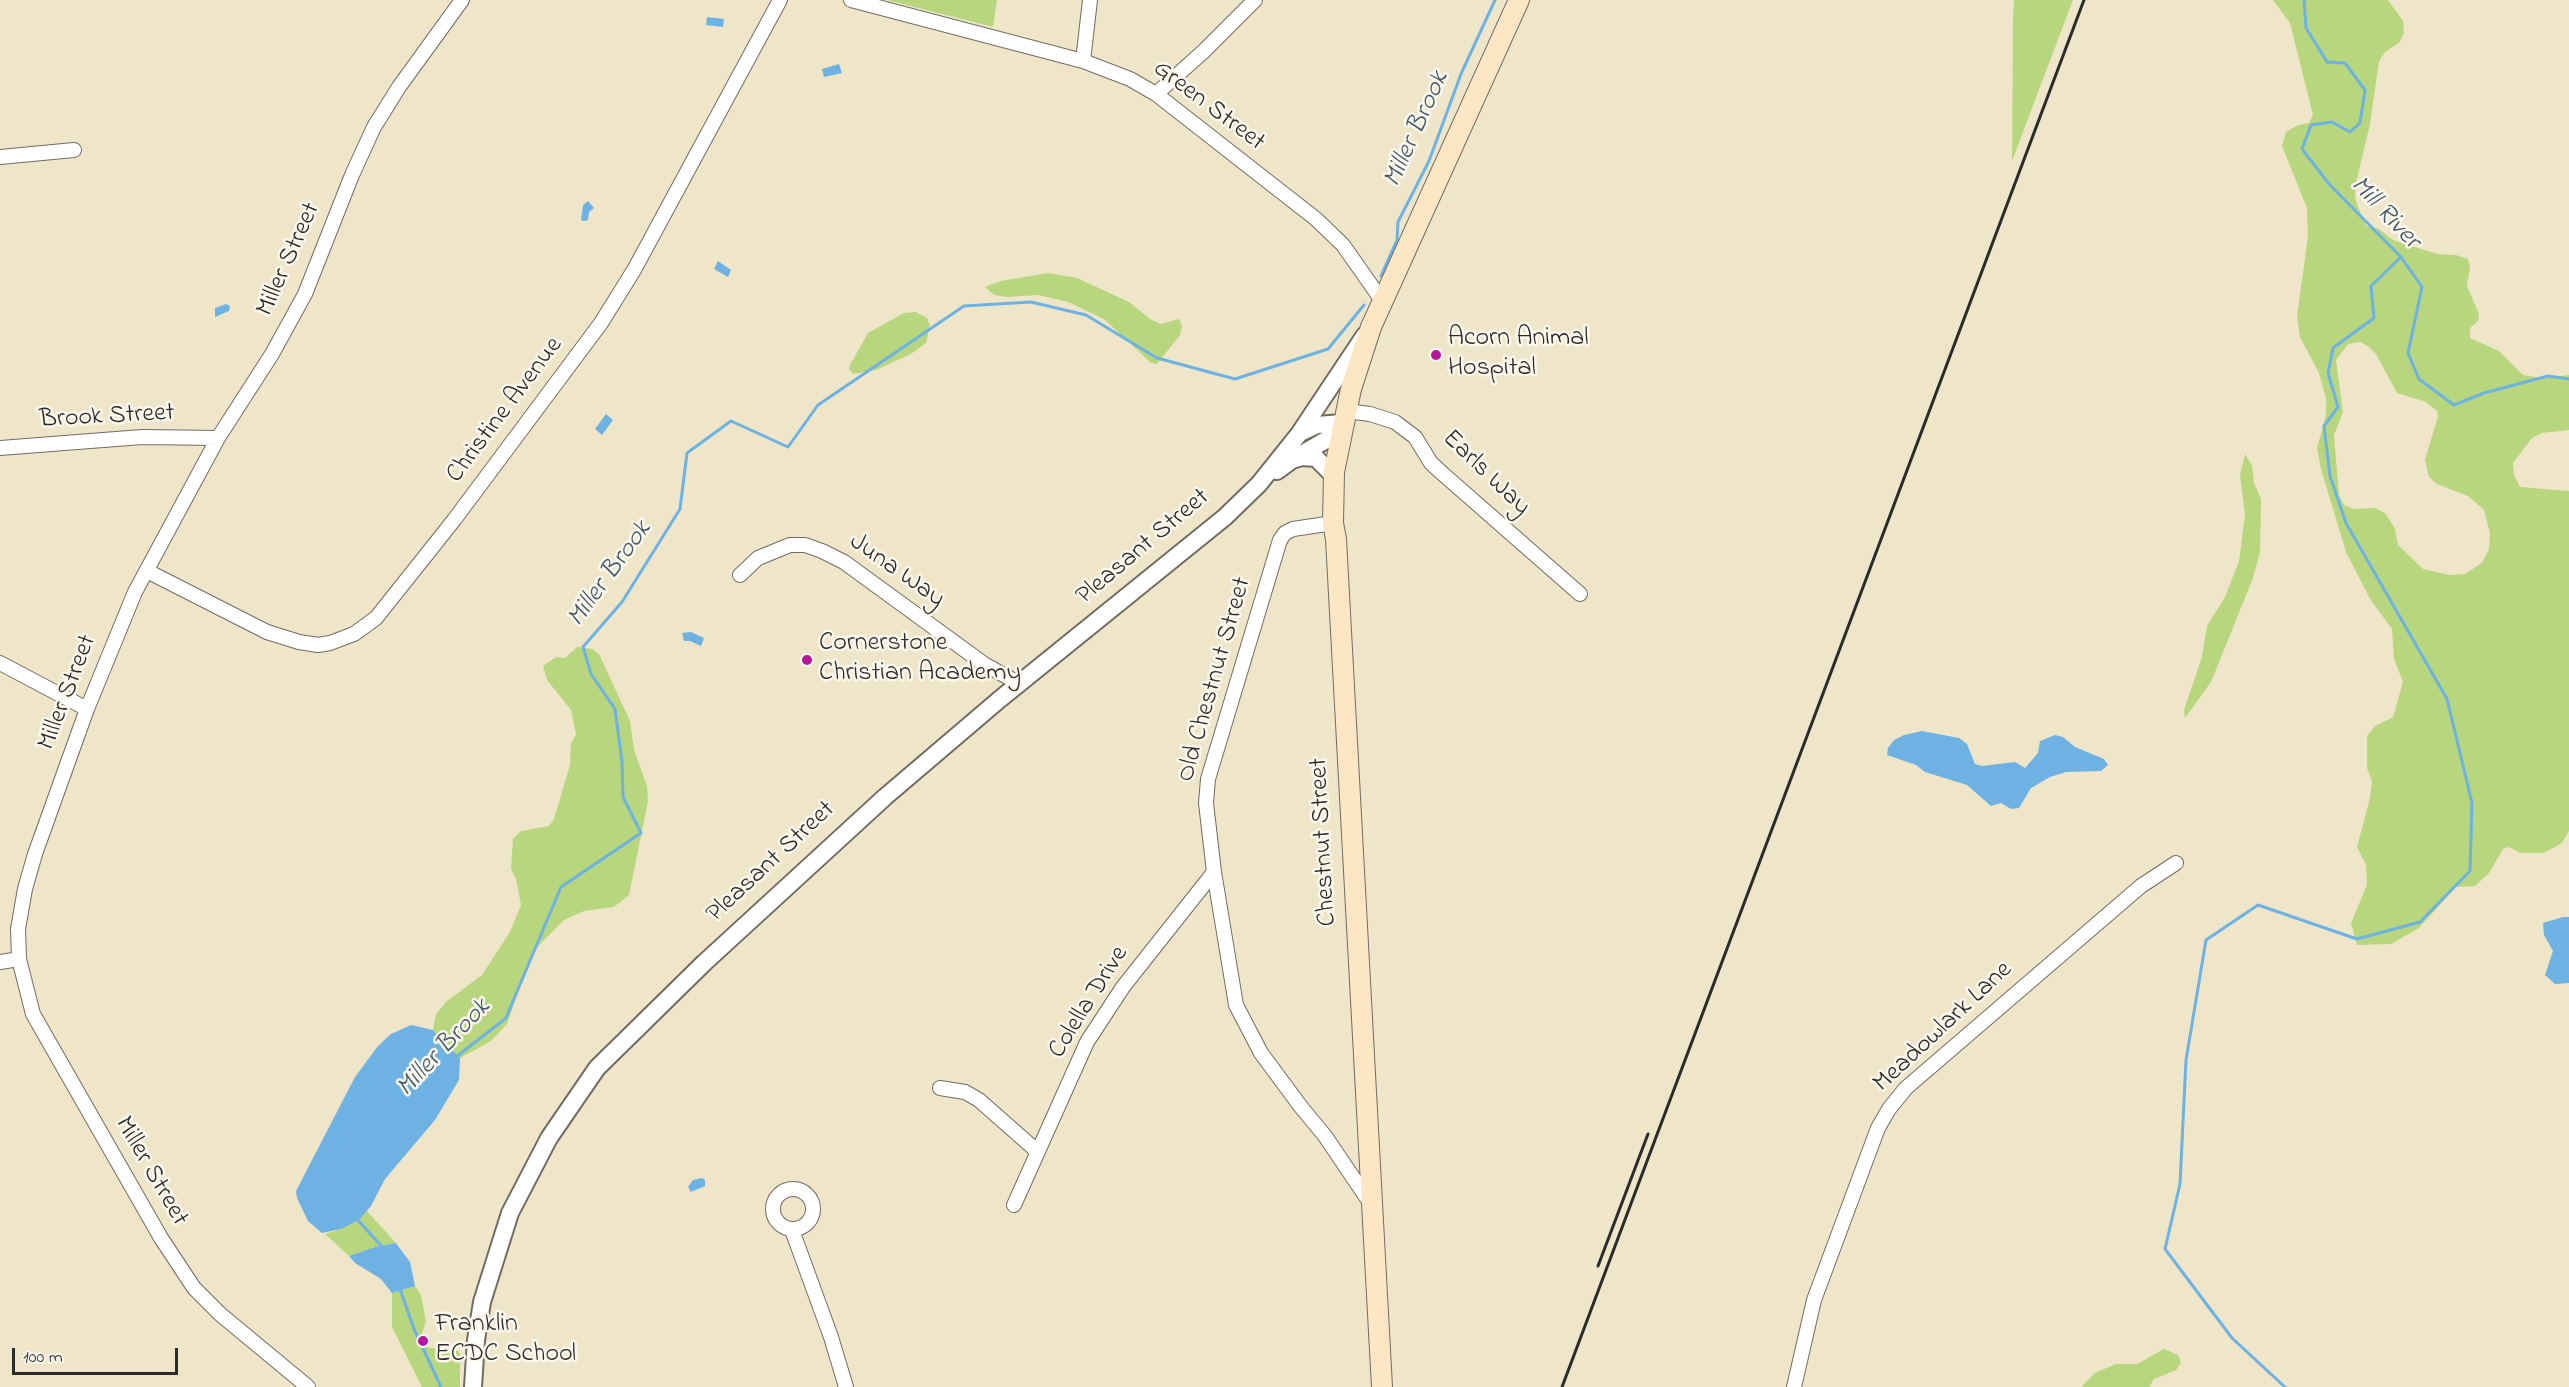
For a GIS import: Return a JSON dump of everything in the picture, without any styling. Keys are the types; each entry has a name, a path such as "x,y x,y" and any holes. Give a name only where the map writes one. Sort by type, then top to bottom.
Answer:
{"main road":[{"path":"1383,302 1519,0"},
{"name":"Chestnut Street","path":"1382,1387 1336,539 1333,523 1334,476 1342,423 1371,327 1383,302"}],"street":[{"name":"Miller Street","path":"308,1387 220,1314 194,1288 179,1267 116,1162 33,1014 27,998 19,959 18,929 25,889 35,854 87,709 135,592 218,438 272,354 304,294 374,127 399,87 462,0"},
{"name":"Christine Avenue","path":"147,571 267,632 299,642 318,645 330,643 354,634 376,618 454,520 602,323 634,270 657,224 761,39 780,0"},
{"name":"Green Street","path":"851,0 1083,61 1130,79 1156,94 1316,219 1343,245 1383,302"},
{"path":"1083,61 1090,0"},
{"path":"1156,94 1204,51 1255,0"},
{"path":"0,157 74,150"},
{"name":"Pleasant Street","path":"473,1387 476,1340 482,1302 510,1213 549,1138 597,1068 799,873 893,789 1225,517 1259,484 1299,434 1371,327"},
{"name":"Earls Way","path":"1342,423 1395,422 1409,433 1437,469 1580,594"},
{"path":"1299,434 1317,425 1342,423"},
{"name":"Pleasant Street","path":"1259,484 1342,423"},
{"name":"Brook Street","path":"0,448 142,437 218,438"},
{"path":"1292,460 1302,457 1316,458 1334,476"},
{"name":"Old Chestnut Street","path":"1333,523 1293,529 1280,540 1208,779 1206,803 1214,872 1236,1005 1261,1053 1325,1136 1373,1207"},
{"name":"Juna Way","path":"741,575 758,558 790,545 806,545 822,551 844,562 984,664 1020,684"},
{"path":"0,663 87,709"},
{"name":"Meadowlark Lane","path":"1794,1387 1820,1285 1878,1128 1893,1103 1906,1088 2141,886 2176,863"},
{"name":"Colella Drive","path":"1014,1205 1087,1042 1123,987 1214,872"},
{"path":"0,962 19,959"},
{"path":"940,1088 965,1092 979,1100 1038,1152"},
{"path":"792,1230 831,1337 846,1387"}],"green space":[{"path":"887,0 997,0 993,27"},
{"path":"2014,0 2073,0 2012,161 2013,17"},
{"path":"2273,0 2388,0 2403,21 2404,33 2400,42 2385,52 2379,61 2370,124 2356,183 2355,199 2366,226 2379,229 2393,240 2437,254 2456,255 2468,259 2470,266 2467,286 2479,314 2478,321 2470,328 2470,338 2499,351 2523,375 2541,378 2569,375 2569,430 2542,433 2532,438 2513,463 2514,475 2520,487 2569,491 2569,831 2562,843 2544,853 2520,853 2509,847 2503,849 2489,873 2475,886 2456,887 2419,928 2391,944 2357,945 2351,923 2367,885 2366,865 2357,847 2370,798 2372,781 2367,768 2367,736 2375,726 2393,717 2403,682 2394,659 2392,629 2370,599 2346,552 2317,448 2326,415 2326,399 2319,373 2300,337 2297,317 2308,236 2307,208 2282,146 2286,132 2298,125 2309,123 2313,115 2290,23","holes":["2360,342 2376,354 2397,393 2426,402 2437,411 2438,416 2425,460 2429,477 2437,484 2468,496 2484,510 2490,533 2489,549 2482,563 2465,574 2450,575 2423,569 2398,545 2395,529 2386,514 2375,508 2354,509 2344,505 2339,495 2334,435 2343,412 2336,360 2348,344"]},
{"path":"1048,273 1077,278 1129,302 1150,319 1161,324 1179,319 1182,326 1180,335 1157,364 1151,363 1104,319 1068,302 1038,295 1007,297 994,295 985,287 1001,281"},
{"path":"916,312 927,318 930,325 926,343 911,354 876,370 853,374 849,369 850,365 868,333 904,313"},
{"path":"2245,454 2252,465 2254,483 2261,499 2260,552 2253,578 2211,682 2185,718 2184,710 2202,657 2207,626 2225,597 2239,561 2245,515 2240,475"},
{"path":"577,647 593,649 599,654 630,721 634,750 647,786 648,801 629,895 614,907 584,911 564,920 537,947 527,966 507,1024 491,1041 460,1058 433,1030 436,1014 447,1001 482,975 510,932 521,905 516,879 511,869 513,839 521,831 549,826 554,819 570,765 571,744 576,734 571,710 547,680 543,666 556,657 565,658"},
{"path":"366,1210 396,1243 349,1256 325,1234 359,1220"},
{"path":"415,1286 421,1295 426,1322 422,1333 429,1348 456,1349 460,1354 460,1387 422,1387 392,1327 392,1293"},
{"path":"2164,1349 2178,1355 2181,1363 2176,1370 2154,1379 2149,1387 2081,1387 2095,1373 2116,1364 2137,1364"}],"water":[{"path":"707,17 724,19 723,27 706,25"},
{"path":"839,64 842,73 824,77 822,69"},
{"path":"588,201 594,208 589,212 588,220 584,221 581,220 583,205"},
{"path":"718,261 731,270 728,277 714,269"},
{"path":"226,304 230,306 229,311 215,317 215,308"},
{"path":"606,414 613,420 602,435 595,429"},
{"path":"691,632 704,638 701,646 684,641 682,633"},
{"path":"1922,731 1959,738 1967,744 1975,764 1982,766 2015,762 2025,768 2038,753 2040,741 2055,735 2063,737 2075,747 2104,759 2108,765 2101,771 2066,772 2050,777 2031,788 2019,808 2011,809 2001,803 1991,806 1967,785 1925,772 1916,765 1887,755 1888,748 1894,740"},
{"path":"2569,917 2569,983 2555,984 2545,975 2553,951 2544,935 2543,923"},
{"path":"411,1025 433,1030 460,1058 459,1080 435,1120 385,1179 371,1206 359,1220 341,1229 322,1233 308,1221 296,1191 355,1077 378,1046 391,1034"},
{"path":"702,1178 705,1180 705,1186 691,1192 688,1187 693,1180"},
{"path":"396,1243 410,1262 415,1286 392,1293 381,1279 355,1263 349,1256"}],"waterway":[{"name":"Miller Brook","path":"1381,276 1397,240 1398,222 1429,161 1461,74 1495,0"},
{"name":"Mill River","path":"2304,0 2306,28 2327,62 2345,63 2365,90 2360,123 2350,132 2332,122 2311,125 2302,149 2329,184 2401,257 2422,287 2408,353 2419,379 2454,405 2484,393 2548,376 2569,379"},
{"path":"2285,1387 2232,1338 2165,1249 2180,1184 2186,1060 2206,940 2258,905 2357,939 2420,922 2470,871 2472,803 2447,699 2346,523 2330,476 2324,426 2338,407 2328,373 2333,348 2374,318 2371,286 2401,257"},
{"name":"Miller Brook","path":"456,1057 506,1018 561,887 641,833 623,797 622,762 615,709 591,674 583,647 622,602 680,509 687,453 731,421 788,447 818,405 964,306 1031,302 1086,315 1157,358 1235,379 1328,349 1364,305"},
{"name":"Miller Brook","path":"357,1219 383,1248"},
{"name":"Miller Brook","path":"400,1289 414,1329 441,1387"}],"railway":[{"path":"1562,1387 2084,0"},
{"path":"1598,1266 1648,1134"}],"place":[{"name":"Acorn Animal Hospital","path":"1436,355"},
{"name":"Cornerstone Christian Academy","path":"807,660"},
{"name":"Franklin ECDC School","path":"423,1341"}]}
